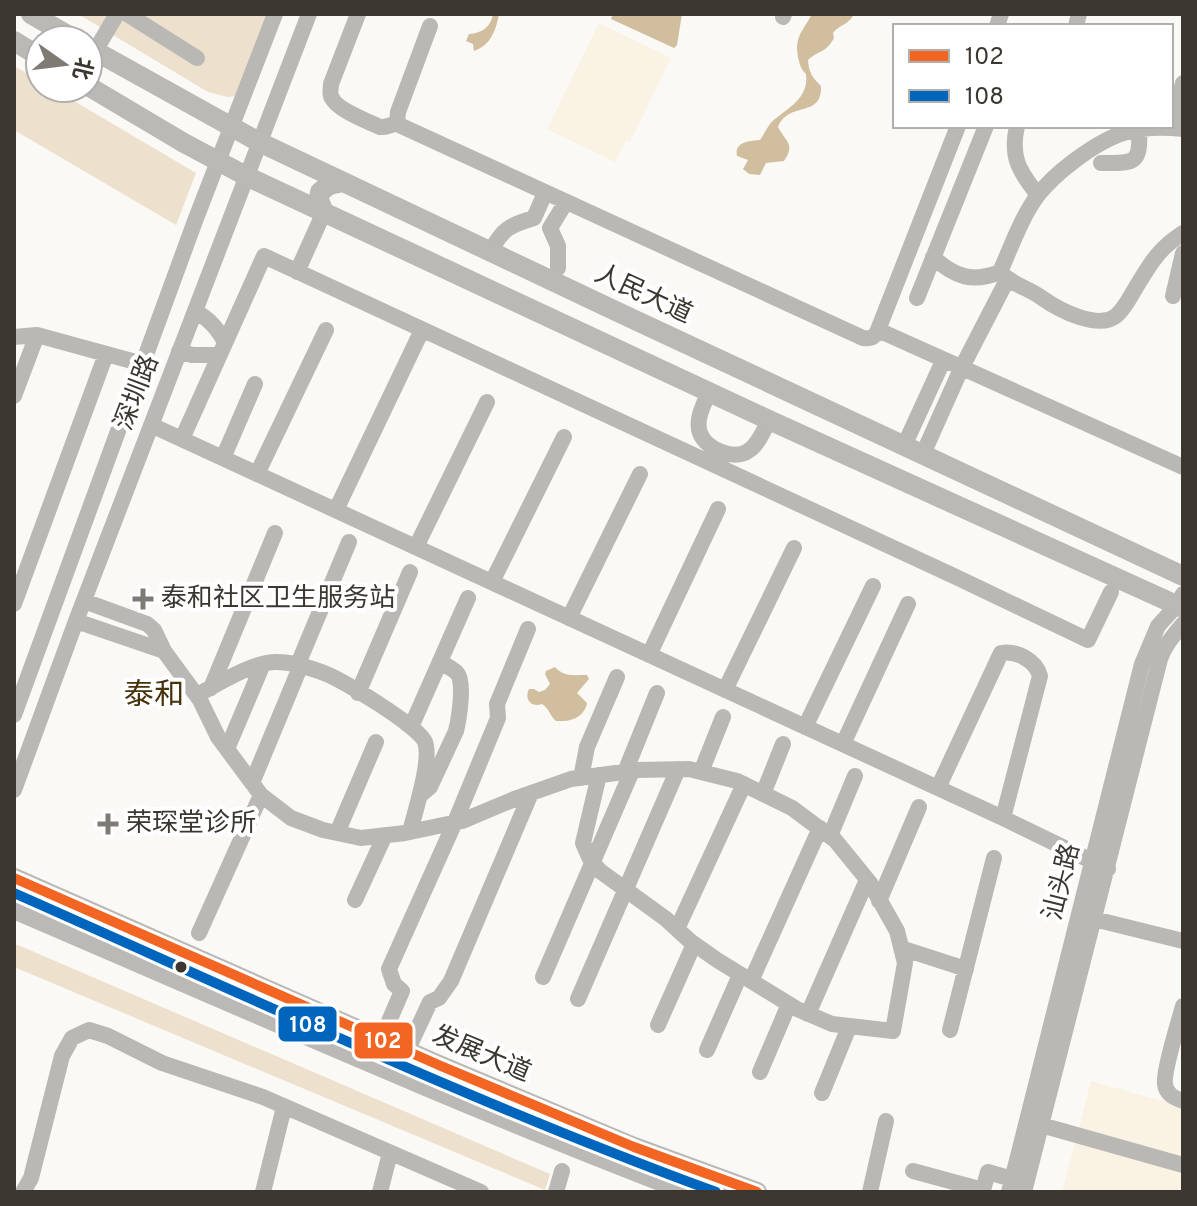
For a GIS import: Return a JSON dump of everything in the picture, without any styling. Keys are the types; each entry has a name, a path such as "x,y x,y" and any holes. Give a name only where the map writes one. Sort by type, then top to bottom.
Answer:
{"main road":[{"name":"人民大道","path":"104,56 259,142 343,182 494,246 622,314 1183,576"},
{"path":"132,112 146,108 153,101 155,92 150,81"},
{"path":"104,95 246,176 1182,608"},
{"path":"324,212 319,200 320,192 329,185 343,182"},
{"path":"609,346 622,314"},
{"name":"发展大道","path":"14,878 381,1040 634,1147 757,1192"},
{"name":"发展大道","path":"14,909 432,1089 689,1192"}],"street":[{"path":"104,32 117,14"},
{"path":"127,14 197,58"},
{"name":"深圳路","path":"14,715 275,14"},
{"name":"深圳路","path":"14,790 309,14"},
{"path":"358,14 331,84 330,93 338,105 380,127 397,124 863,338 874,337 878,330 957,128"},
{"path":"397,124 398,112 430,26"},
{"path":"923,454 1004,276 1017,235 1038,195 1063,169 1097,143 1139,129 1178,128 1183,83"},
{"path":"917,298 985,128"},
{"path":"1017,128 1014,152 1018,167 1038,195"},
{"path":"1101,163 1130,163 1140,147 1139,129"},
{"path":"494,246 506,229 516,222 534,218 545,193"},
{"path":"558,268 558,246 550,228 566,202"},
{"path":"297,272 324,212"},
{"path":"933,257 946,269 966,277 984,279 1004,276 1053,306 1097,321 1118,314 1151,261 1167,244 1182,242 1173,296"},
{"path":"182,439 264,256 422,330 716,457 1088,640 1111,592"},
{"path":"195,311 216,327 222,348"},
{"path":"257,474 326,330"},
{"path":"336,510 422,330"},
{"path":"878,330 1183,467"},
{"path":"14,337 37,335 143,364"},
{"path":"14,396 37,335"},
{"path":"179,351 192,355 222,348"},
{"path":"14,604 106,354"},
{"path":"904,446 943,361"},
{"path":"223,458 255,384"},
{"path":"709,392 699,415 699,432 716,457"},
{"path":"416,547 487,402"},
{"path":"716,457 748,451 757,442 769,420"},
{"path":"151,425 1100,865"},
{"path":"492,582 564,437"},
{"path":"569,618 640,474"},
{"path":"649,655 718,509"},
{"path":"204,691 275,533"},
{"path":"199,933 257,789 300,664 349,542"},
{"path":"725,690 794,548"},
{"path":"358,693 410,572"},
{"path":"805,727 873,586"},
{"path":"411,727 468,598"},
{"path":"84,601 147,624 154,630 164,651 204,691 218,737 257,789 291,818 323,830 361,838 410,832 455,822 571,779 581,778 599,775 628,771 689,769 744,784 792,808 835,840 867,880 897,931 905,963 893,1031 832,1024 789,1004 694,944 600,871 583,843 599,775"},
{"path":"843,744 908,604"},
{"name":"汕头路","path":"1010,1185 1100,865 1142,664 1158,626 1182,608"},
{"path":"76,621 164,651"},
{"path":"381,1040 402,991 394,984 389,969 498,718 497,704 528,629"},
{"path":"938,788 1001,653 1008,652 1030,660 1037,666 1040,676 1003,818"},
{"path":"418,798 430,787 458,721 461,680 458,673 440,662"},
{"path":"204,691 263,664 300,664 328,675 411,727 424,739 428,755 410,832"},
{"path":"227,749 263,664"},
{"path":"581,778 587,747 617,677"},
{"path":"543,977 592,862 657,693"},
{"path":"701,772 723,717"},
{"path":"337,833 376,742"},
{"path":"763,794 783,744"},
{"path":"578,999 678,769"},
{"path":"707,1050 855,776"},
{"path":"677,929 744,784"},
{"path":"407,1051 430,1002 446,991 451,981 531,793"},
{"path":"879,901 919,807"},
{"path":"355,900 385,835"},
{"path":"950,1030 994,858"},
{"name":"汕头路","path":"1024,1192 1094,919 1100,865"},
{"path":"808,1014 867,880"},
{"path":"1094,919 1183,941"},
{"path":"658,1025 694,944"},
{"path":"901,948 966,969"},
{"path":"760,1072 789,1004"},
{"path":"1183,1006 1164,1078 1167,1092 1183,1101"},
{"path":"822,1093 849,1027"},
{"path":"23,1192 31,1178 62,1056 72,1038 89,1030 162,1063 263,1097 481,1192"},
{"path":"263,1192 284,1107"},
{"path":"870,1192 886,1121"},
{"path":"1041,1125 1183,1165"},
{"path":"380,1192 390,1153"},
{"path":"556,1192 562,1171"},
{"path":"913,1171 983,1190 988,1172 1010,1185"}],"shaded area":[{"path":"78,14 274,14 243,95 228,97 208,92 104,30 104,24 95,24"},
{"path":"493,14 499,14 492,36 485,45 474,51 473,44 466,41 469,34 485,28"},
{"path":"613,14 682,14 677,45 674,48 611,19"},
{"path":"812,14 854,14 833,33 834,38 828,46 808,60 812,74 821,86 820,96 816,103 783,119 778,127 789,146 784,161 766,163 760,175 749,174 743,169 748,160 737,156 738,148 743,143 760,140 771,123 797,101 805,89 806,74 800,64 797,44"},
{"path":"599,23 671,58 630,142 626,141 615,162 547,129"},
{"path":"14,66 24,72 24,104 79,104 196,173 176,225 14,130"},
{"path":"555,667 565,674 587,675 589,679 577,693 587,703 585,708 580,716 571,720 556,721 542,704 532,704 528,699 529,689 545,690 550,684 546,671"},
{"path":"14,945 550,1174 545,1190 14,967"},
{"path":"1091,1081 1183,1107 1183,1192 1062,1192"}],"transit line":[{"name":"102","path":"14,878 441,1066 634,1147 757,1192"},
{"name":"108","path":"14,893 451,1086 716,1192"}],"place":[{"name":"泰和社区卫生服务站","path":"143,599"},
{"name":"荣琛堂诊所","path":"108,824"}],"district":[{"name":"泰和","path":"154,696"}]}
